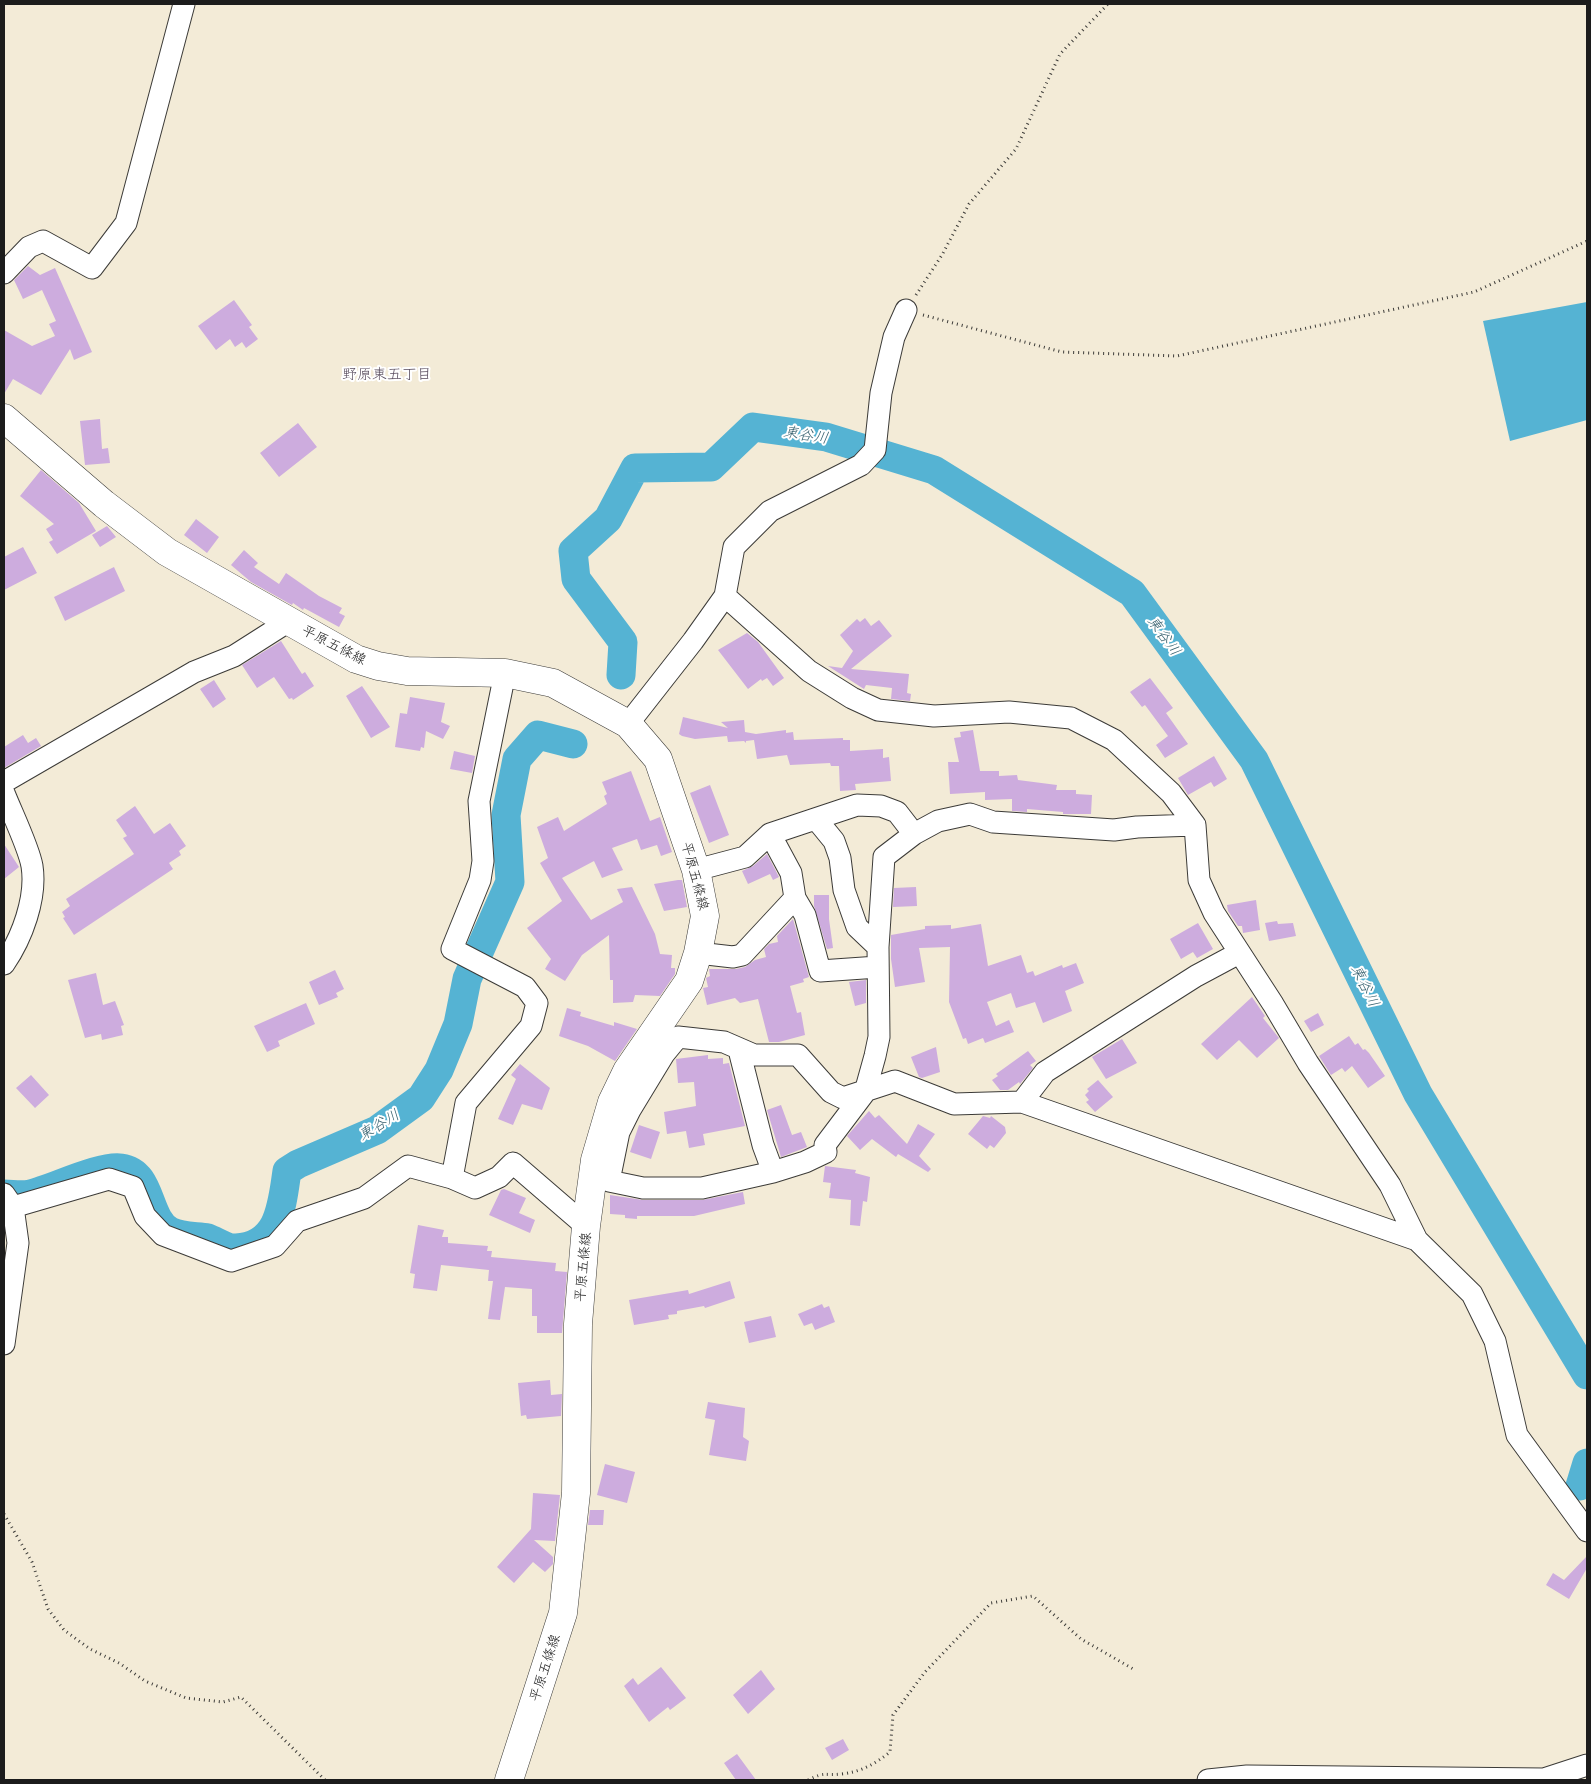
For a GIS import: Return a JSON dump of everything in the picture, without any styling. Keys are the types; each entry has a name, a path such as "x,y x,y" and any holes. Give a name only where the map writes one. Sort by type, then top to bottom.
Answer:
{"main road":[{"name":"平原五條線","path":"4,418 104,504 168,552 356,659 378,666 407,671 506,673 553,683 628,724 658,760 696,870 705,916 698,953 689,981 628,1071 621,1106 596,1160 586,1226 578,1324 576,1493 563,1614 509,1780"}],"street":[{"path":"4,273 29,247 43,241 92,268 126,223 184,4"},
{"path":"628,724 693,641 725,596 734,547 770,511 861,464 875,450 881,394 894,337 906,310"},
{"path":"725,596 809,671 852,698 878,710 934,716 1009,712 1071,718 1114,740 1171,793 1195,825 1199,880 1214,913 1273,1004 1308,1063 1390,1185 1417,1240 1472,1294 1495,1341 1517,1435 1587,1531"},
{"path":"4,782 194,672 234,656 289,621"},
{"path":"452,1178 466,1103 531,1026 537,1003 525,987 452,949 480,880 483,861 479,801 506,673"},
{"path":"4,794 32,865 30,906 13,951 4,964"},
{"path":"696,870 745,857 770,834 857,804 881,806 897,812 914,834"},
{"path":"1195,825 1136,827 1114,830 993,822 970,814 938,821 914,834 884,857 878,957 879,1037 865,1092 825,1144 826,1152 805,1162 773,1172 702,1188 643,1188 609,1182 619,1132 621,1106 678,1037 724,1042 754,1055 798,1055 831,1092 843,1098 865,1092 895,1081 954,1104 1022,1102 1417,1240"},
{"path":"816,819 834,842 840,858 844,890 857,927 878,957"},
{"path":"770,834 791,874 795,898 804,915 820,971 878,957"},
{"path":"698,953 733,957 742,955 795,898"},
{"path":"1022,1102 1044,1072 1196,976 1239,953"},
{"path":"739,1050 763,1145 773,1172"},
{"path":"4,1344 18,1243 8,1200 109,1179 133,1187 145,1216 163,1235 231,1262 275,1246 297,1221 364,1198 408,1166 452,1178 474,1188 499,1177 513,1163 586,1226"},
{"path":"1208,1780 1247,1776 1544,1778 1587,1766"}],"path":[{"path":"1108,4 1060,54 1016,148 969,204 942,254 906,310 1062,352 1177,356 1474,292 1587,241"},
{"path":"4,1514 32,1562 48,1609 64,1630 90,1649 119,1663 145,1680 186,1698 223,1702 242,1697 325,1780"},
{"path":"808,1780 822,1773 841,1774 871,1767 890,1752 893,1715 925,1672 991,1603 1033,1596 1081,1638 1135,1670"}],"water":[{"path":"1587,302 1587,420 1510,441 1483,321"}],"building":[{"path":"28,266 40,275 55,268 92,352 74,360 70,349 41,395 13,379 4,394 4,330 32,346 55,336 49,324 56,321 42,290 23,299 14,280"},
{"path":"234,300 252,325 249,327 258,339 246,348 242,342 235,347 230,339 216,350 198,326"},
{"path":"100,419 102,449 108,448 110,463 85,465 80,421"},
{"path":"298,423 317,447 279,477 260,453"},
{"path":"41,470 79,503 96,531 57,554 49,542 53,540 46,529 54,524 20,496"},
{"path":"196,519 219,537 207,553 184,535"},
{"path":"107,526 116,537 100,547 92,535"},
{"path":"23,547 37,573 4,590 4,557"},
{"path":"244,550 258,563 254,567 279,584 286,573 319,596 342,608 339,613 345,616 339,627 304,608 303,610 293,603 292,605 251,582 231,565"},
{"path":"114,567 125,591 65,621 54,597"},
{"path":"865,618 871,626 879,620 892,636 851,669 909,674 907,693 911,694 910,701 891,699 892,688 866,685 864,689 828,666 842,668 853,651 840,635 857,619 860,622"},
{"path":"747,633 758,642 784,678 773,686 767,678 762,681 761,679 748,689 718,650"},
{"path":"281,641 302,674 305,672 314,686 293,700 292,698 289,699 274,677 257,688 242,665"},
{"path":"1150,678 1173,708 1166,713 1188,744 1165,758 1156,745 1168,736 1145,705 1142,707 1130,692"},
{"path":"214,680 226,699 213,708 200,689"},
{"path":"362,686 390,727 371,738 346,696"},
{"path":"410,697 445,703 441,722 450,726 443,739 426,731 424,748 421,747 420,751 395,747 400,713 407,714"},
{"path":"683,717 728,728 721,722 744,720 745,732 756,734 786,730 786,733 793,732 794,740 843,738 843,740 850,740 850,751 883,749 883,758 889,757 891,781 855,784 856,790 840,791 839,766 831,766 830,763 790,765 787,755 757,759 754,740 746,741 746,743 744,741 728,742 727,736 695,739 682,736 679,734"},
{"path":"973,730 980,771 999,771 999,776 1017,775 1018,780 1057,785 1056,790 1076,790 1076,794 1092,795 1091,814 1063,814 1063,812 1027,809 1027,812 1012,811 1012,799 985,800 985,792 950,794 948,762 959,762 954,738 961,737 960,732"},
{"path":"23,735 28,743 36,738 41,746 4,768 4,747"},
{"path":"454,751 475,756 472,773 450,769"},
{"path":"1214,756 1227,779 1214,787 1211,782 1188,795 1178,778"},
{"path":"631,771 650,821 660,817 672,852 661,856 657,845 641,850 637,839 612,848 623,870 602,878 594,861 562,878 591,920 623,902 617,889 632,887 655,934 660,954 672,955 671,968 675,968 675,974 660,996 635,995 633,1002 613,1003 613,980 610,980 609,935 582,955 565,981 545,969 551,959 527,928 562,901 540,863 548,858 537,827 558,817 564,831 607,804 604,796 607,794 602,782"},
{"path":"710,785 729,835 709,843 690,793"},
{"path":"135,806 154,834 170,823 186,846 179,851 181,855 169,863 173,869 74,935 63,918 65,917 62,912 70,906 66,899 134,854 123,838 127,836 116,820"},
{"path":"4,844 19,867 4,879"},
{"path":"767,854 779,877 773,880 770,874 748,884 742,871 753,866"},
{"path":"682,880 687,907 664,911 654,884"},
{"path":"916,887 917,906 893,907 894,888"},
{"path":"814,895 829,895 829,919 833,948 827,949 814,906"},
{"path":"1256,900 1260,930 1243,933 1242,926 1238,926 1228,911 1227,905"},
{"path":"793,919 809,977 803,979 804,982 790,986 797,1013 801,1012 805,1035 779,1042 769,1042 758,999 740,1003 735,998 707,1005 703,988 708,987 706,978 710,976 709,969 736,969 766,957 764,949 769,944 778,942 777,936"},
{"path":"1277,921 1278,924 1293,923 1296,936 1269,941 1265,923"},
{"path":"1198,923 1213,949 1197,958 1193,952 1181,959 1170,939"},
{"path":"981,924 988,966 1021,955 1027,973 1033,971 1035,976 1062,965 1063,968 1076,963 1084,983 1065,991 1072,1011 1043,1023 1035,1002 1016,1008 1011,993 987,1002 996,1026 1009,1020 1014,1032 985,1043 983,1038 968,1044 966,1038 963,1039 949,1002 950,947 919,948 925,982 895,987 891,959 891,935 925,929 925,926 951,925 951,929"},
{"path":"335,970 344,989 336,993 338,997 319,1005 309,982"},
{"path":"96,973 103,1005 115,1001 124,1025 121,1026 123,1035 102,1040 101,1034 85,1038 68,980"},
{"path":"866,980 866,1003 855,1006 849,982"},
{"path":"1252,997 1265,1016 1263,1018 1279,1038 1257,1058 1239,1040 1217,1060 1201,1044"},
{"path":"306,1003 315,1024 278,1041 280,1046 267,1052 254,1026"},
{"path":"567,1008 581,1012 580,1016 614,1026 614,1022 637,1029 615,1061 588,1046 559,1036"},
{"path":"1318,1013 1324,1025 1311,1032 1304,1021"},
{"path":"1349,1036 1355,1045 1358,1043 1363,1050 1365,1049 1369,1053 1385,1076 1368,1088 1352,1066 1345,1072 1342,1068 1331,1075 1319,1056"},
{"path":"1122,1039 1137,1063 1106,1079 1092,1057"},
{"path":"936,1047 940,1072 922,1078 919,1077 911,1057"},
{"path":"1028,1051 1036,1061 1030,1065 1033,1068 1020,1084 1019,1082 1008,1090 1000,1090 992,1080 998,1076 996,1074"},
{"path":"708,1055 708,1059 723,1058 723,1064 729,1063 745,1126 703,1134 705,1145 689,1148 686,1131 667,1134 664,1112 696,1106 694,1082 678,1083 676,1059"},
{"path":"520,1064 550,1088 542,1110 522,1104 513,1125 498,1119 516,1079 511,1075"},
{"path":"31,1075 49,1095 35,1108 16,1088"},
{"path":"1098,1080 1113,1097 1095,1112 1086,1102 1089,1100 1085,1095 1089,1091 1087,1089"},
{"path":"781,1105 792,1135 801,1132 807,1147 781,1157 767,1110"},
{"path":"869,1111 875,1118 879,1115 907,1144 918,1124 935,1134 919,1156 931,1169 928,1172 898,1154 896,1157 872,1139 860,1150 847,1136"},
{"path":"983,1116 990,1118 991,1116 1005,1127 1006,1133 994,1148 990,1145 987,1149 968,1134"},
{"path":"639,1125 660,1132 651,1159 630,1152"},
{"path":"825,1166 856,1170 855,1173 870,1177 867,1202 863,1201 860,1226 850,1225 851,1200 829,1198 831,1183 823,1182"},
{"path":"504,1189 526,1198 519,1213 535,1220 530,1233 489,1215 501,1190"},
{"path":"743,1192 745,1204 694,1216 637,1216 637,1219 625,1218 625,1215 610,1214 610,1195 643,1200 702,1200"},
{"path":"418,1225 444,1230 442,1237 448,1237 448,1243 488,1246 487,1251 492,1251 491,1257 556,1263 555,1271 567,1272 562,1333 537,1333 537,1316 532,1316 532,1289 505,1287 500,1320 488,1319 493,1281 488,1281 489,1270 441,1265 437,1291 413,1288 415,1274 410,1273"},
{"path":"730,1281 735,1298 705,1308 704,1306 677,1311 677,1314 668,1315 669,1319 634,1325 629,1300 688,1290 689,1294"},
{"path":"822,1304 824,1308 829,1306 835,1322 815,1330 812,1323 804,1326 798,1314"},
{"path":"771,1316 776,1337 749,1343 744,1322"},
{"path":"550,1380 551,1395 562,1394 561,1416 527,1419 526,1415 521,1416 518,1383"},
{"path":"708,1402 745,1408 743,1437 749,1441 746,1461 709,1455 715,1420 705,1418"},
{"path":"605,1464 635,1472 627,1503 597,1495"},
{"path":"533,1493 560,1495 555,1541 534,1540 553,1557 553,1564 545,1572 533,1562 514,1583 497,1567 531,1529"},
{"path":"590,1510 604,1510 603,1525 588,1525"},
{"path":"1587,1556 1587,1568 1569,1599 1546,1585 1553,1573 1564,1580"},
{"path":"661,1667 686,1698 670,1710 668,1707 649,1722 624,1686 633,1678 638,1685"},
{"path":"761,1670 775,1689 748,1714 733,1695"},
{"path":"843,1739 849,1750 832,1760 825,1748"},
{"path":"737,1754 756,1780 736,1780 724,1763"}],"waterway":[{"name":"東谷川","path":"621,675 623,642 576,579 573,551 608,519 635,468 711,467 753,427 826,437 934,470 1132,593 1254,760 1418,1094 1587,1375"},
{"name":"東谷川","path":"4,1194 30,1194 89,1173 121,1168 131,1171 139,1178 162,1225 170,1231 208,1238 233,1248 251,1245 262,1240 276,1221 283,1197 287,1171 298,1164 377,1130 421,1098 439,1070 458,1024 467,979 510,882 506,815 517,759 538,735 573,744"},
{"name":"東谷川","path":"1580,1486 1587,1463"}],"district":[{"name":"野原東五丁目","path":"387,374"}]}
